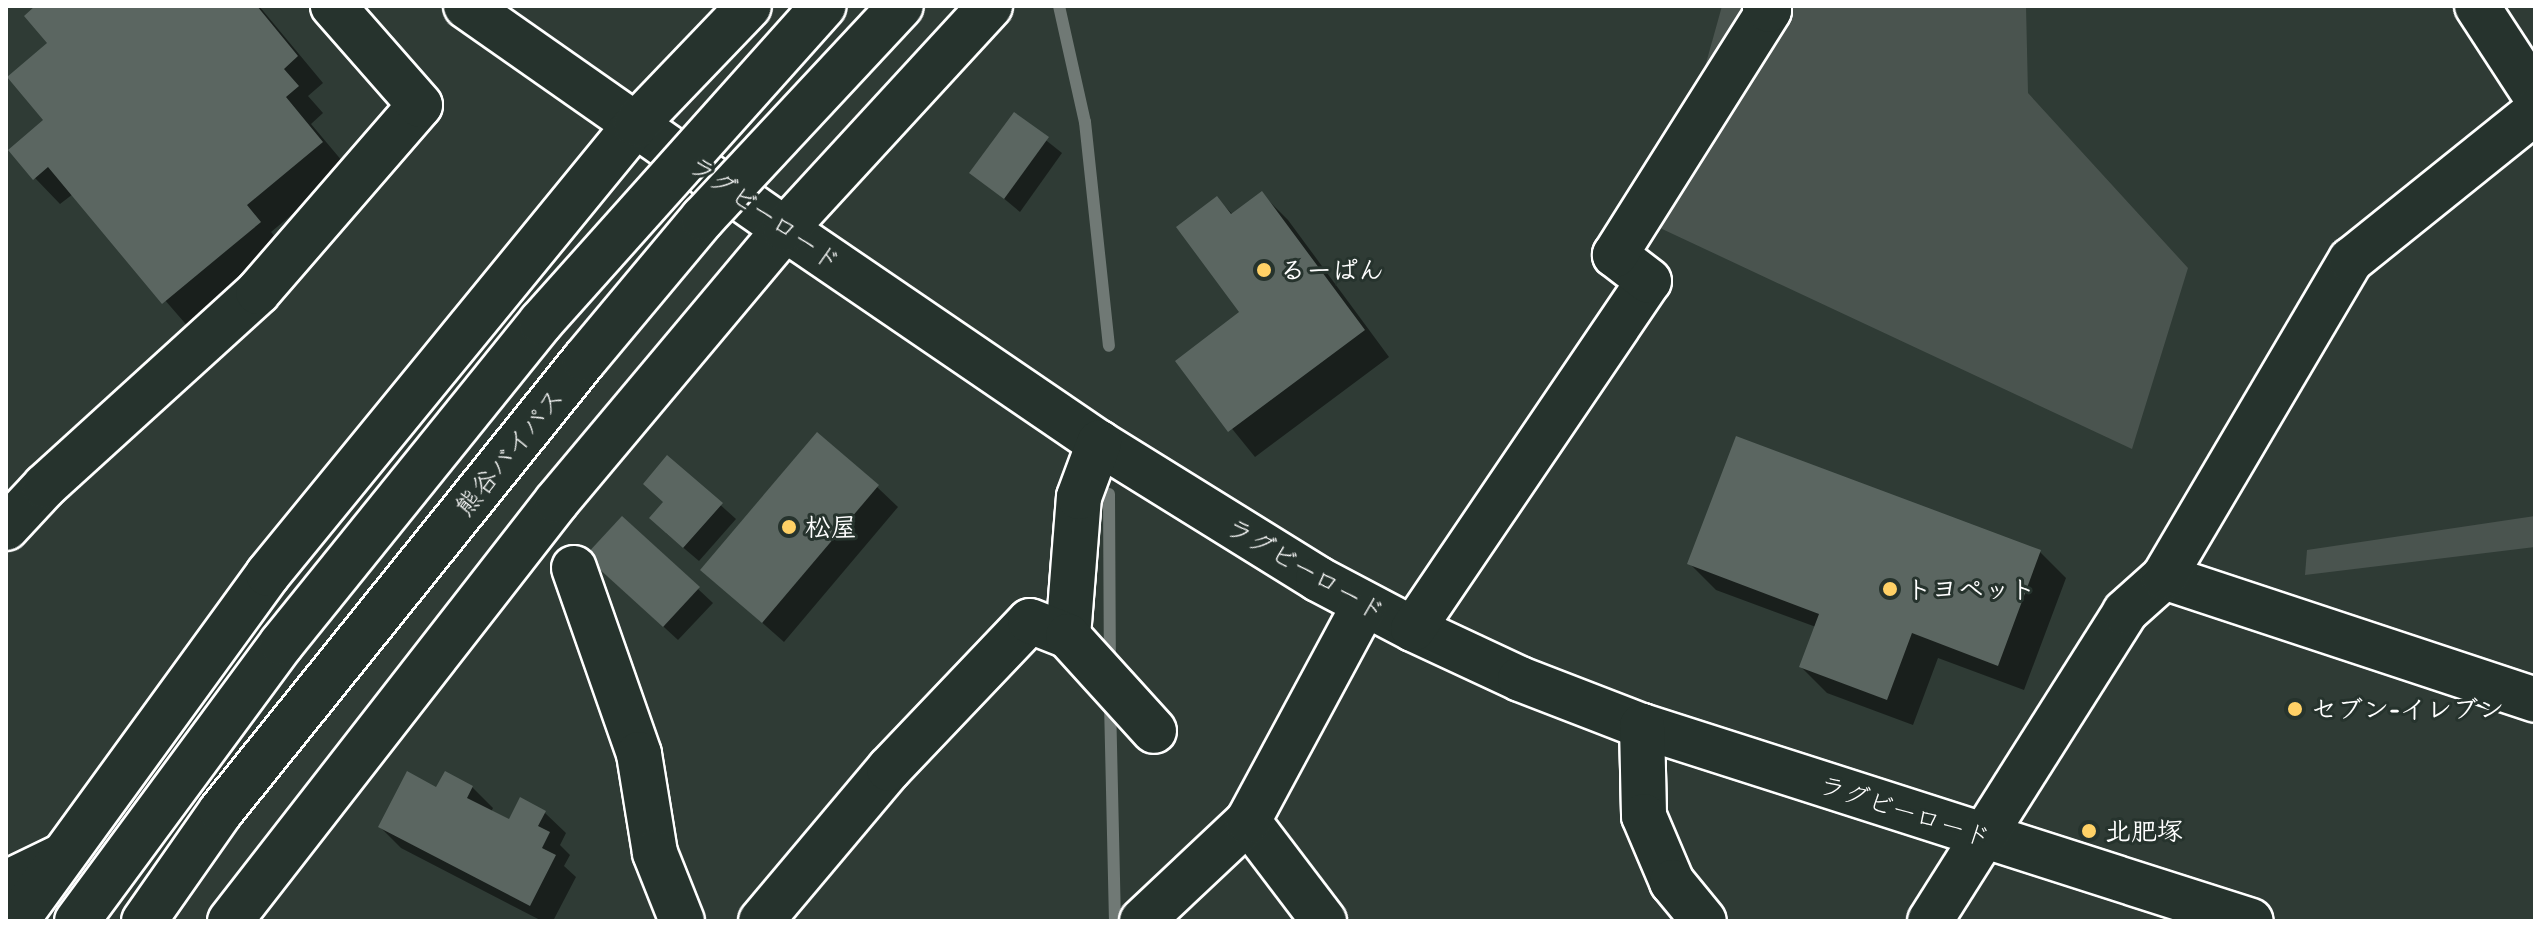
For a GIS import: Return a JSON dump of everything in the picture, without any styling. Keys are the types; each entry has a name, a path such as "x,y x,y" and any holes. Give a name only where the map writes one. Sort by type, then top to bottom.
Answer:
{"main road":[{"path":"6,528 45,486 258,292 420,105 333,6"},
{"name":"ラグビーロード","path":"466,6 1099,443 1364,606 1520,679 1642,726 2251,921"},
{"path":"16,921 268,574 636,124 749,6"},
{"path":"77,921 282,643 541,322 824,6"},
{"name":"熊谷バイパス","path":"144,921 221,811 585,359 703,218 901,6"},
{"path":"230,921 547,513 785,229 990,6"},
{"path":"1413,629 1649,281 1615,255 1769,10 1765,6"},
{"path":"2477,6 2535,95"},
{"path":"1930,921 1986,837 2125,612 2164,577 2351,260 2535,112"},
{"path":"1077,646 1079,497 1099,443"},
{"path":"574,568 639,754 655,853 682,921"},
{"path":"2164,577 2535,700"},
{"path":"1142,920 1248,821 1364,606"},
{"path":"761,921 889,769 1030,621 1077,646 1154,731"},
{"path":"1642,726 1644,816 1672,882 1704,921"},
{"path":"1248,821 1324,921"},
{"path":"6,883 62,856"}],"shaded area":[{"path":"1722,6 2026,6 2028,93 2188,268 2132,449 1660,228"},
{"path":"2535,516 2535,547 2305,575 2307,550"}],"building":[{"path":"35,6 257,6 298,56 284,69 299,86 286,97 323,142 247,205 261,222 162,304 48,167 33,180 8,150 43,120 7,77 47,43 24,16"},
{"path":"1014,112 1049,137 1004,199 969,173"},
{"name":"るーぱん","path":"1262,191 1365,330 1228,432 1175,361 1239,312 1176,227 1217,196 1231,214"},
{"name":"松屋","path":"817,432 879,485 762,623 700,570"},
{"name":"トヨペット","path":"1736,436 2041,550 1998,666 1912,633 1887,700 1799,667 1819,614 1687,564"},
{"path":"667,455 723,503 683,548 649,518 663,502 643,484"},
{"path":"622,516 700,587 663,627 585,556"},
{"path":"407,771 436,787 445,771 473,786 467,798 509,819 520,797 546,811 538,826 550,832 542,848 556,855 530,906 378,827"}],"waterway":[{"path":"1059,6 1085,122 1109,346"},
{"path":"1109,494 1110,663"},
{"path":"1110,702 1115,921"}],"place":[{"name":"るーぱん","path":"1264,270"},
{"name":"松屋","path":"789,527"},
{"name":"トヨペット","path":"1890,589"},
{"name":"セブン-イレブン","path":"2295,709"},
{"name":"北肥塚","path":"2089,831"}]}
